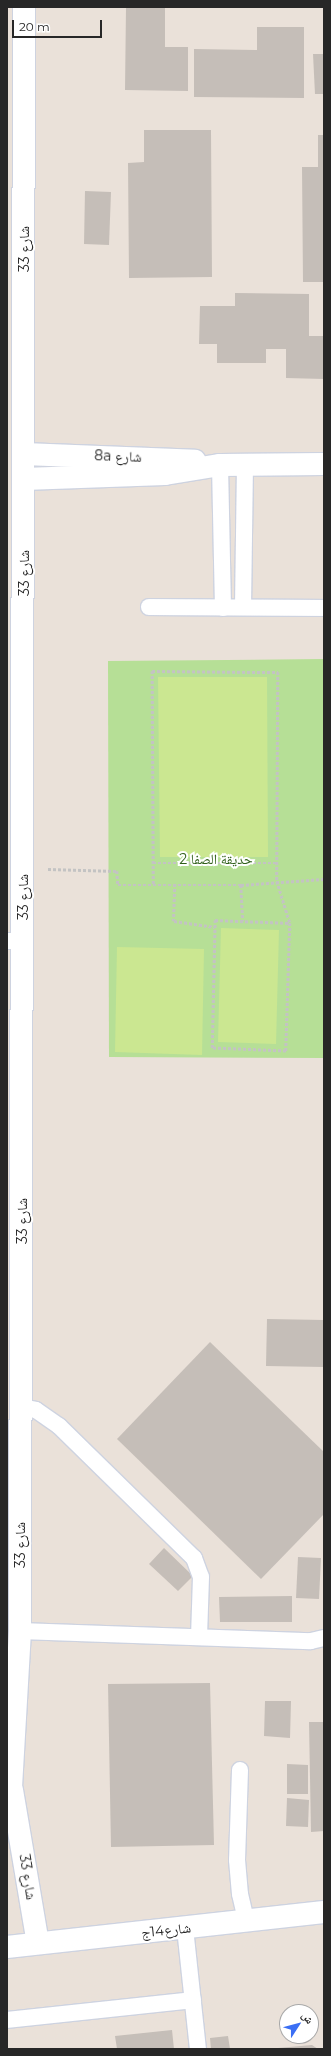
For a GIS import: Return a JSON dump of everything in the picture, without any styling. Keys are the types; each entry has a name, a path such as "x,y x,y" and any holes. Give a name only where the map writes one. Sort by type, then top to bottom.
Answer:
{"street":[{"name":"شارع 33","path":"7,1809 11,1786 20,1631 14,1552 22,1408 15,941 23,869 24,7"},
{"name":"8a شارع","path":"24,454 167,458 216,465 324,464"},
{"name":"8a شارع","path":"24,479 165,474 216,465"},
{"name":"شارع 33","path":"11,1786 20,1822 38,1944"},
{"name":"شارع14ج","path":"7,1947 324,1912"}],"lane":[{"path":"216,465 223,608"},
{"path":"243,607 245,465"},
{"path":"149,607 324,608"},
{"path":"22,1408 36,1410 59,1426 194,1558 201,1577 199,1637"},
{"path":"20,1631 311,1641 324,1638"},
{"path":"240,1770 237,1860 240,1894 246,1921"},
{"path":"185,1928 198,2049"},
{"path":"7,2020 193,2000"}],"path":[{"path":"153,884 152,671 278,672 276,881 290,923 286,1051 212,1048 216,920 290,923"},
{"path":"153,863 277,864"},
{"path":"23,869 116,870 118,885 241,885 276,881 324,879"},
{"path":"175,884 174,921 215,927"},
{"path":"241,885 243,921"}],"green space":[{"name":"حديقة الصفا 2","path":"324,659 324,1058 109,1057 108,661"},
{"path":"158,677 267,677 268,857 160,857"},
{"path":"221,928 279,930 276,1044 218,1042"},
{"path":"117,947 204,949 202,1055 115,1052"}],"building":[{"path":"126,7 165,7 165,47 188,47 188,91 125,90"},
{"path":"257,27 304,27 304,98 194,97 194,49 257,50"},
{"path":"313,54 324,54 324,94 315,94"},
{"path":"144,130 211,130 212,277 129,278 128,163 144,162"},
{"path":"318,135 324,135 324,282 303,282 302,167 318,167"},
{"path":"85,191 111,192 109,245 84,244"},
{"path":"235,293 309,294 309,336 324,336 324,379 286,378 286,349 266,349 266,363 217,363 217,344 199,344 200,306 235,306"},
{"path":"267,1319 324,1320 324,1367 266,1366"},
{"path":"210,1342 324,1452 324,1514 261,1579 117,1439"},
{"path":"164,1548 193,1576 178,1591 149,1564"},
{"path":"298,1557 321,1558 319,1599 296,1598"},
{"path":"292,1596 292,1622 220,1622 219,1597"},
{"path":"210,1683 214,1845 111,1847 108,1684"},
{"path":"265,1701 291,1701 290,1738 264,1736"},
{"path":"309,1722 324,1722 324,1831 311,1832"},
{"path":"287,1764 308,1765 308,1794 287,1794"},
{"path":"287,1798 309,1800 308,1827 286,1826"},
{"path":"172,2030 174,2049 117,2049 115,2036"},
{"path":"228,2036 230,2049 211,2049 210,2038"},
{"path":"312,2045 318,2049 278,2049 278,2048"}]}
